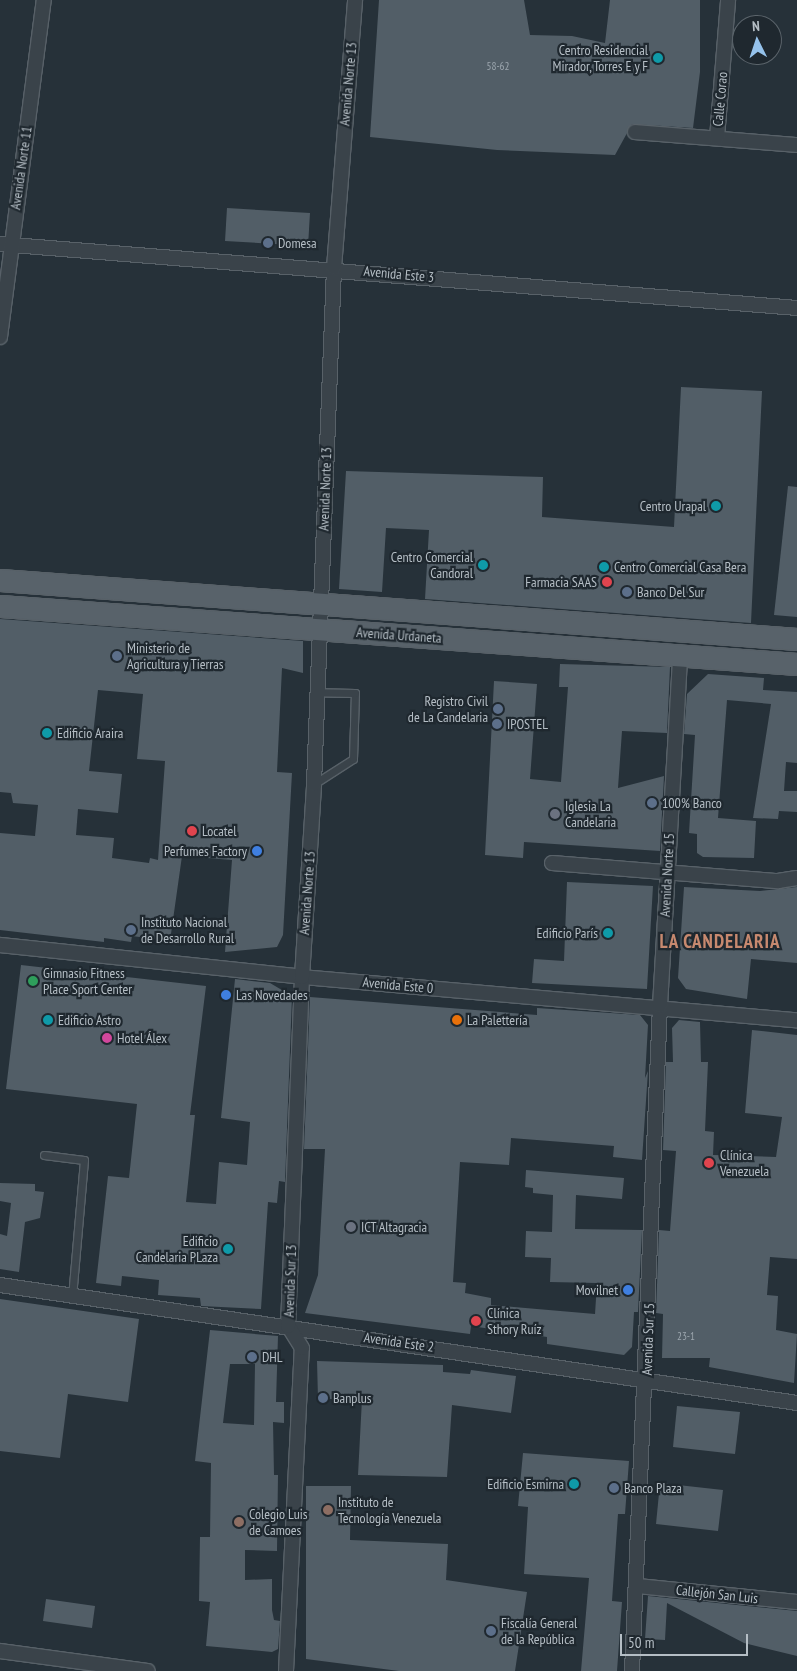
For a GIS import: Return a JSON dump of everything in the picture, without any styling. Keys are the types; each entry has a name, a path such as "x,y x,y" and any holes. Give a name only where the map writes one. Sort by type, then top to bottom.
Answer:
{"main road":[{"name":"Avenida Urdaneta","path":"0,580 756,639 797,639"},
{"name":"Avenida Urdaneta","path":"0,606 756,661"},
{"path":"756,639 797,644"},
{"path":"756,661 797,664"}],"street":[{"name":"Avenida Norte 11","path":"0,337 6,244 44,0"},
{"name":"Avenida Norte 13","path":"302,978 314,784 316,692 334,268 355,0"},
{"name":"Calle Corao","path":"716,138 728,0"},
{"name":"Calle Corao","path":"635,132 797,145"},
{"name":"Avenida Este 3","path":"6,244 334,268 797,308"},
{"name":"Avenida Norte 15","path":"660,1006 680,654"},
{"name":"Avenida Urdaneta","path":"756,661 797,671"},
{"path":"552,863 667,870 778,881 797,878"},
{"name":"Avenida Este 0","path":"0,945 302,978 660,1006 797,1020"},
{"name":"Avenida Sur 13","path":"286,1671 302,1348 288,1326 302,978"},
{"name":"Avenida Sur 15","path":"632,1671 646,1378 660,1006"},
{"name":"Avenida Este 2","path":"0,1285 646,1378 797,1403"},
{"name":"Callejón San Luis","path":"637,1586 797,1602"},
{"path":"0,1651 148,1671"}],"lane":[{"path":"314,784 353,759 356,693 316,692"},
{"path":"44,1155 84,1160 72,1296"}],"building":[{"path":"379,0 524,0 530,35 572,36 605,43 610,0 700,0 700,72 693,128 632,124 615,155 497,150 370,137"},
{"path":"227,208 310,213 308,246 225,241"},
{"path":"681,387 762,391 751,623 425,599 429,530 386,528 382,592 339,589 346,471 543,477 542,517 674,527"},
{"path":"788,486 797,487 797,617 774,615"},
{"path":"0,619 303,641 303,673 282,668 277,772 292,773 283,935 277,947 225,952 232,860 182,856 170,941 132,936 131,942 104,938 104,942 0,930 0,833 35,836 38,805 13,803 11,793 0,792","holes":["98,690 143,694 137,759 165,761 158,860 150,858 149,863 112,858 114,838 76,835 78,809 118,813 122,774 89,771"]},
{"path":"560,664 670,667 667,733 622,731 618,788 664,776 660,851 524,842 523,858 485,855 494,681 537,684 530,779 561,782 568,687 559,687"},
{"path":"708,674 764,678 763,690 797,692 797,763 786,762 784,791 797,791 797,812 779,811 778,819 753,818 771,704 727,700 718,818 756,821 754,858 703,857 697,853 697,834 689,833 695,735 684,734 687,694"},
{"name":"Edificio París","path":"567,882 653,886 647,989 532,983 534,959 564,961"},
{"path":"684,887 760,891 797,887 797,963 751,959 747,999 686,989 678,978"},
{"path":"21,965 206,986 190,1115 195,1115 186,1202 216,1204 219,1162 247,1165 250,1122 221,1118 235,979 270,983 292,996 285,1182 279,1181 277,1203 268,1202 261,1309 201,1306 200,1298 158,1295 159,1280 122,1276 121,1286 96,1283 108,1176 129,1178 137,1104 6,1089"},
{"path":"310,997 537,1015 537,1008 640,1015 648,1025 645,1078 648,1071 642,1160 613,1157 614,1146 511,1138 509,1165 460,1162 453,1282 466,1283 465,1293 491,1298 491,1305 595,1314 597,1283 550,1282 551,1258 525,1257 526,1231 552,1232 553,1195 533,1193 533,1188 525,1187 526,1170 624,1178 622,1199 576,1195 575,1229 642,1230 638,1312 634,1312 632,1347 624,1355 547,1344 547,1337 471,1326 470,1334 305,1313 318,1275 325,1149 304,1149"},
{"path":"679,1020 700,1022 701,1062 708,1062 705,1131 714,1132 713,1155 776,1157 782,1117 745,1113 752,1030 797,1035 797,1259 770,1257 767,1295 778,1296 776,1330 797,1334 794,1383 709,1367 710,1358 662,1358 663,1314 656,1313 659,1230 670,1231 676,1151 663,1150 666,1062 673,1062 672,1028"},
{"path":"0,1183 35,1184 35,1191 44,1192 40,1218 25,1222 19,1272 0,1269 0,1234 7,1236 11,1203 0,1201"},
{"path":"0,1299 139,1319 128,1402 68,1394 60,1458 0,1451"},
{"path":"210,1330 278,1336 276,1402 284,1402 284,1423 273,1422 274,1475 278,1475 277,1551 245,1550 245,1580 272,1579 272,1610 274,1620 280,1621 278,1649 272,1652 206,1646 210,1602 199,1601 200,1537 210,1537 211,1463 195,1461","holes":["230,1364 255,1364 254,1425 223,1423"]},
{"path":"317,1361 443,1365 443,1372 470,1374 471,1370 516,1376 511,1413 452,1405 447,1477 358,1475 362,1399 318,1399"},
{"path":"677,1406 740,1412 735,1454 673,1447"},
{"path":"523,1453 629,1461 625,1514 618,1514 612,1601 622,1602 617,1671 581,1671 589,1578 524,1574 528,1507 518,1506"},
{"path":"660,1483 723,1490 718,1531 656,1524"},
{"path":"306,1486 351,1486 350,1540 448,1544 446,1580 527,1592 515,1671 399,1671 306,1659"},
{"path":"648,1596 797,1611 797,1656 744,1643 667,1603 665,1640 645,1639"},
{"path":"46,1599 95,1606 92,1628 43,1621"}],"place":[{"name":"Centro Residencial Mirador, Torres E y F","path":"658,58"},
{"name":"Domesa","path":"268,243"},
{"name":"Centro Urapal","path":"716,506"},
{"name":"Centro Comercial Candoral","path":"483,565"},
{"name":"Centro Comercial Casa Bera","path":"604,567"},
{"name":"Farmacia SAAS","path":"607,582"},
{"name":"Banco Del Sur","path":"627,592"},
{"name":"Ministerio de Agricultura y Tierras","path":"117,656"},
{"name":"Registro Civil de La Candelaria","path":"498,709"},
{"name":"IPOSTEL","path":"497,724"},
{"name":"Edificio Araira","path":"47,733"},
{"name":"100% Banco","path":"652,803"},
{"name":"Iglesia La Candelaria","path":"555,814"},
{"name":"Locatel","path":"192,831"},
{"name":"Perfumes Factory","path":"257,851"},
{"name":"Instituto Nacional de Desarrollo Rural","path":"131,930"},
{"name":"Edificio París","path":"608,933"},
{"name":"Gimnasio Fitness Place Sport Center","path":"33,981"},
{"name":"Las Novedades","path":"226,995"},
{"name":"Edificio Astro","path":"48,1020"},
{"name":"La Palettería","path":"457,1020"},
{"name":"Hotel Álex","path":"107,1038"},
{"name":"Clínica Venezuela","path":"709,1163"},
{"name":"ICT Altagracia","path":"351,1227"},
{"name":"Edificio Candelaria PLaza","path":"228,1249"},
{"name":"Movilnet","path":"628,1290"},
{"name":"Clínica Sthory Ruíz","path":"476,1321"},
{"name":"DHL","path":"252,1357"},
{"name":"Banplus","path":"323,1398"},
{"name":"Edificio Esmirna","path":"574,1484"},
{"name":"Banco Plaza","path":"614,1488"},
{"name":"Instituto de Tecnología Venezuela","path":"328,1510"},
{"name":"Colegio Luis de Camoes","path":"239,1522"},
{"name":"Fiscalía General de la República","path":"491,1631"}],"district":[{"name":"LA CANDELARIA","path":"720,942"}]}
